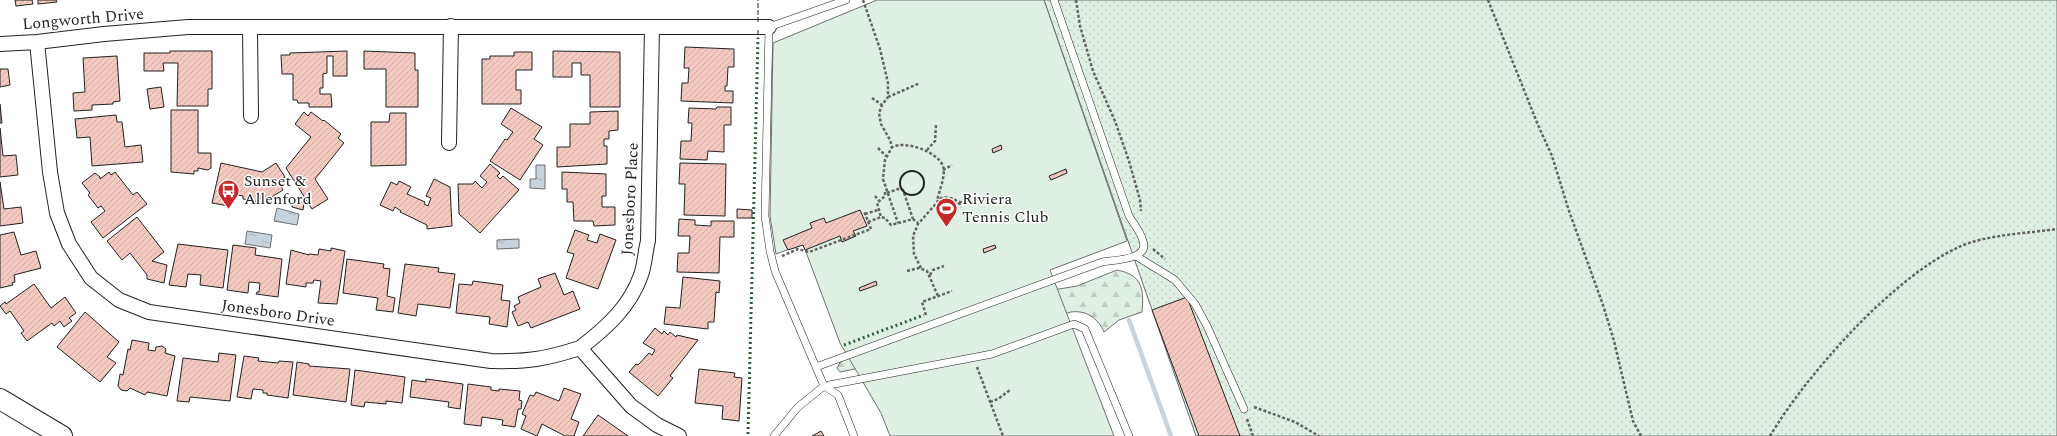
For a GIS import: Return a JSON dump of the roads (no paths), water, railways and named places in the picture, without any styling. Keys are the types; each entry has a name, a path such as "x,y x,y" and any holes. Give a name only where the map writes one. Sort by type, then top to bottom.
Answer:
{"main road":[{"path":"0,399 62,436"}],"street":[{"name":"Longworth Drive","path":"0,44 37,42 104,34 181,28 451,26 769,27"},
{"path":"449,143 451,26"},
{"name":"Jonesboro Place","path":"580,348 606,327 628,303 641,274 648,241 652,27"},
{"path":"250,28 250,116"},
{"name":"Jonesboro Drive","path":"37,42 50,172 57,213 69,244 91,278 119,300 149,312 491,361 522,362 550,357 580,348"},
{"path":"580,348 631,406 656,425 679,436"}],"lane":[{"path":"846,0 769,27 765,216 772,260 824,386 838,395 854,436"},
{"path":"816,367 1102,262 1136,256 1143,250 1144,242 1129,216 1054,0"},
{"path":"1136,256 1175,280 1196,304 1244,409"},
{"path":"774,436 798,407 824,386 992,354 1074,324 1086,329 1129,436"}],"water":[{"path":"536,165 545,165 545,189 530,188 530,179 536,179"},
{"path":"277,208 299,214 297,225 274,221"},
{"path":"247,231 272,235 270,248 245,244"},
{"path":"519,239 519,248 497,249 497,240"}],"waterway":[{"path":"1129,320 1171,436"}],"place":[{"name":"Sunset & Allenford","path":"228,210"},
{"name":"Riviera Tennis Club","path":"947,228"}]}
